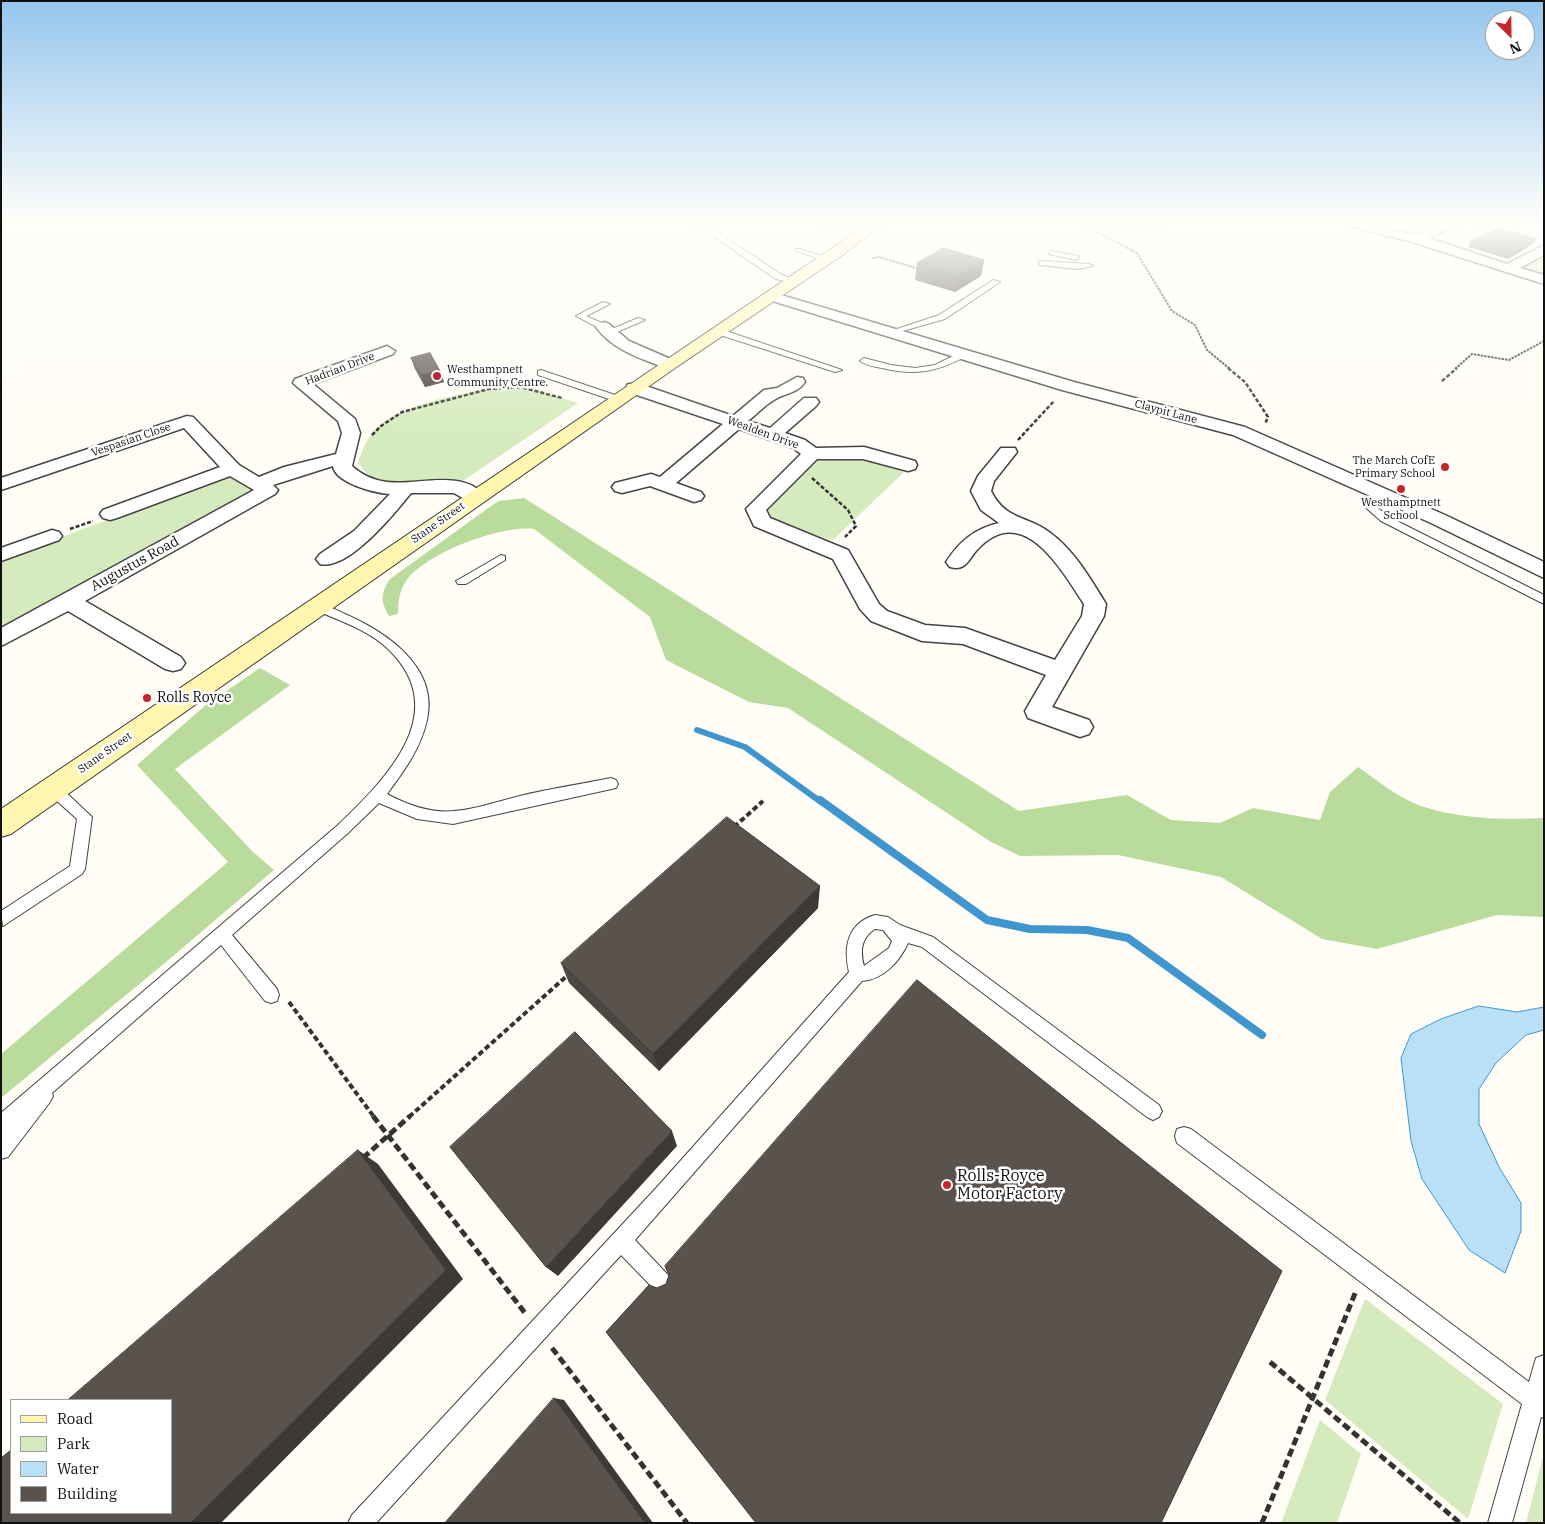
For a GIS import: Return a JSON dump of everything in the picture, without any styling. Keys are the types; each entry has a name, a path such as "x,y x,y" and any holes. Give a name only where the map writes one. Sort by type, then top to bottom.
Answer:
{"street":[{"name":"Stane Street","path":"1,825 626,393 774,294"},
{"name":"Claypit Lane","path":"771,296 1068,386 1239,431 1380,493 1544,571"},
{"path":"605,330 640,352 669,364"},
{"name":"Hadrian Drive","path":"345,456 351,433 346,419 301,383 387,351"},
{"path":"664,484 770,394 782,392 797,382"},
{"name":"Wealden Drive","path":"626,393 736,422 799,444 806,461 756,509 761,522 832,550 841,556 870,609 879,616 922,633 964,636 1060,671"},
{"name":"Wealden Drive","path":"773,435 810,402"},
{"name":"Vespasian Close","path":"1,484 186,421 232,469 263,487"},
{"path":"1008,452 984,480 981,491 988,506 1015,525 1040,535 1063,555 1094,604 1093,616 1037,711 1080,727"},
{"path":"806,461 864,453 908,465"},
{"path":"345,456 342,468 358,480 387,488 458,487 475,497"},
{"name":"Augustus Road","path":"1,638 291,471 345,456"},
{"path":"110,514 232,469"},
{"path":"622,487 651,480 694,496"},
{"path":"326,559 354,543 374,525 406,487"},
{"path":"957,562 971,543 986,533 1015,525"},
{"path":"1,555 52,536"},
{"path":"68,601 173,663"}],"lane":[{"path":"892,332 942,317 977,294"},
{"path":"606,304 580,316 605,330 641,320"},
{"path":"717,331 838,370"},
{"path":"864,361 907,372 942,367 963,354"},
{"path":"541,373 626,393"},
{"path":"1380,493 1370,500 1369,506 1385,519 1544,600"},
{"path":"462,580 501,558"},
{"path":"1,1125 378,796 400,768 414,742 422,715 421,689 410,663 390,644 317,606"},
{"path":"378,796 407,811 426,817 444,819 458,818 525,801 610,784"},
{"path":"3,919 77,869 84,817 53,789"},
{"path":"360,1523 622,1241 858,974 870,973 895,952 901,940 896,931 886,922 876,921 861,930 854,947 858,974"},
{"path":"896,931 927,942 1153,1111"},
{"path":"222,934 278,995"},
{"path":"1,1150 66,1068"},
{"path":"1184,1136 1539,1404"},
{"path":"622,1241 661,1282"},
{"path":"1500,1523 1539,1404 1544,1366"}],"path":[{"path":"1162,294 1172,311 1194,325 1207,350 1245,382 1268,417 1257,438"},
{"path":"1442,381 1472,354 1509,360 1516,358 1544,341"},
{"path":"369,439 379,426 397,415 424,403 495,388 514,386 570,400"},
{"path":"1008,452 1068,386"},
{"path":"806,461 848,510 856,526 832,550"},
{"path":"52,536 110,514"},
{"path":"726,834 763,801"},
{"path":"358,1162 572,972"},
{"path":"278,995 688,1523"},
{"path":"1262,1523 1364,1271"},
{"path":"1270,1362 1460,1523"}],"green space":[{"path":"514,386 536,390 578,403 458,484 398,484 380,481 367,474 358,463 369,438 379,426 406,410 443,398 481,390"},
{"path":"824,457 866,460 904,472 833,540 776,524 766,511 768,503 813,461"},
{"path":"231,473 261,491 1,634 1,560"},
{"path":"524,498 1019,811 1127,795 1171,820 1220,823 1253,808 1320,820 1330,792 1358,767 1412,803 1421,806 1451,814 1482,818 1544,818 1544,917 1497,915 1377,949 1322,939 1221,877 1118,855 1020,856 991,842 788,708 749,702 666,660 650,617 534,529 520,529 484,536 430,560 406,581 399,597 398,614 389,616 384,606 383,593 390,579 499,501"},
{"path":"260,668 290,685 175,769 253,852 274,870 1,1098 1,1054 228,862 137,765 207,704"},
{"path":"1365,1299 1503,1404 1468,1519 1325,1400"},
{"path":"1320,1420 1361,1454 1337,1523 1281,1523"},
{"path":"1544,1453 1544,1523 1526,1523"}],"water":[{"path":"1479,1006 1517,1012 1544,1007 1544,1030 1526,1035 1496,1063 1479,1089 1479,1124 1499,1167 1521,1203 1521,1231 1505,1273 1469,1250 1422,1179 1411,1141 1401,1058 1411,1034 1441,1019"}],"building":[{"path":"430,353 440,371 421,375 411,358"},
{"path":"727,817 820,886 653,1054 561,963"},
{"name":"Rolls-Royce Motor Factory","path":"917,980 1282,1271 1161,1523 756,1523 606,1332 649,1285 657,1288 666,1284 669,1275 665,1266"},
{"path":"575,1032 672,1131 546,1267 450,1147"},
{"path":"358,1150 446,1270 191,1523 1,1523 1,1458 10,1451 10,1514 172,1514 172,1399 69,1399"},
{"path":"554,1398 645,1523 445,1523"}],"waterway":[{"path":"697,730 745,747 821,802"},
{"path":"820,800 987,920 1030,929 1087,930 1128,938 1262,1035"}],"place":[{"name":"Westhampnett Community Centre.","path":"437,376"},
{"name":"The March CofE Primary School","path":"1445,467"},
{"name":"Westhamptnett School","path":"1401,489"},
{"name":"Rolls Royce","path":"147,698"},
{"name":"Rolls-Royce Motor Factory","path":"947,1185"}]}
